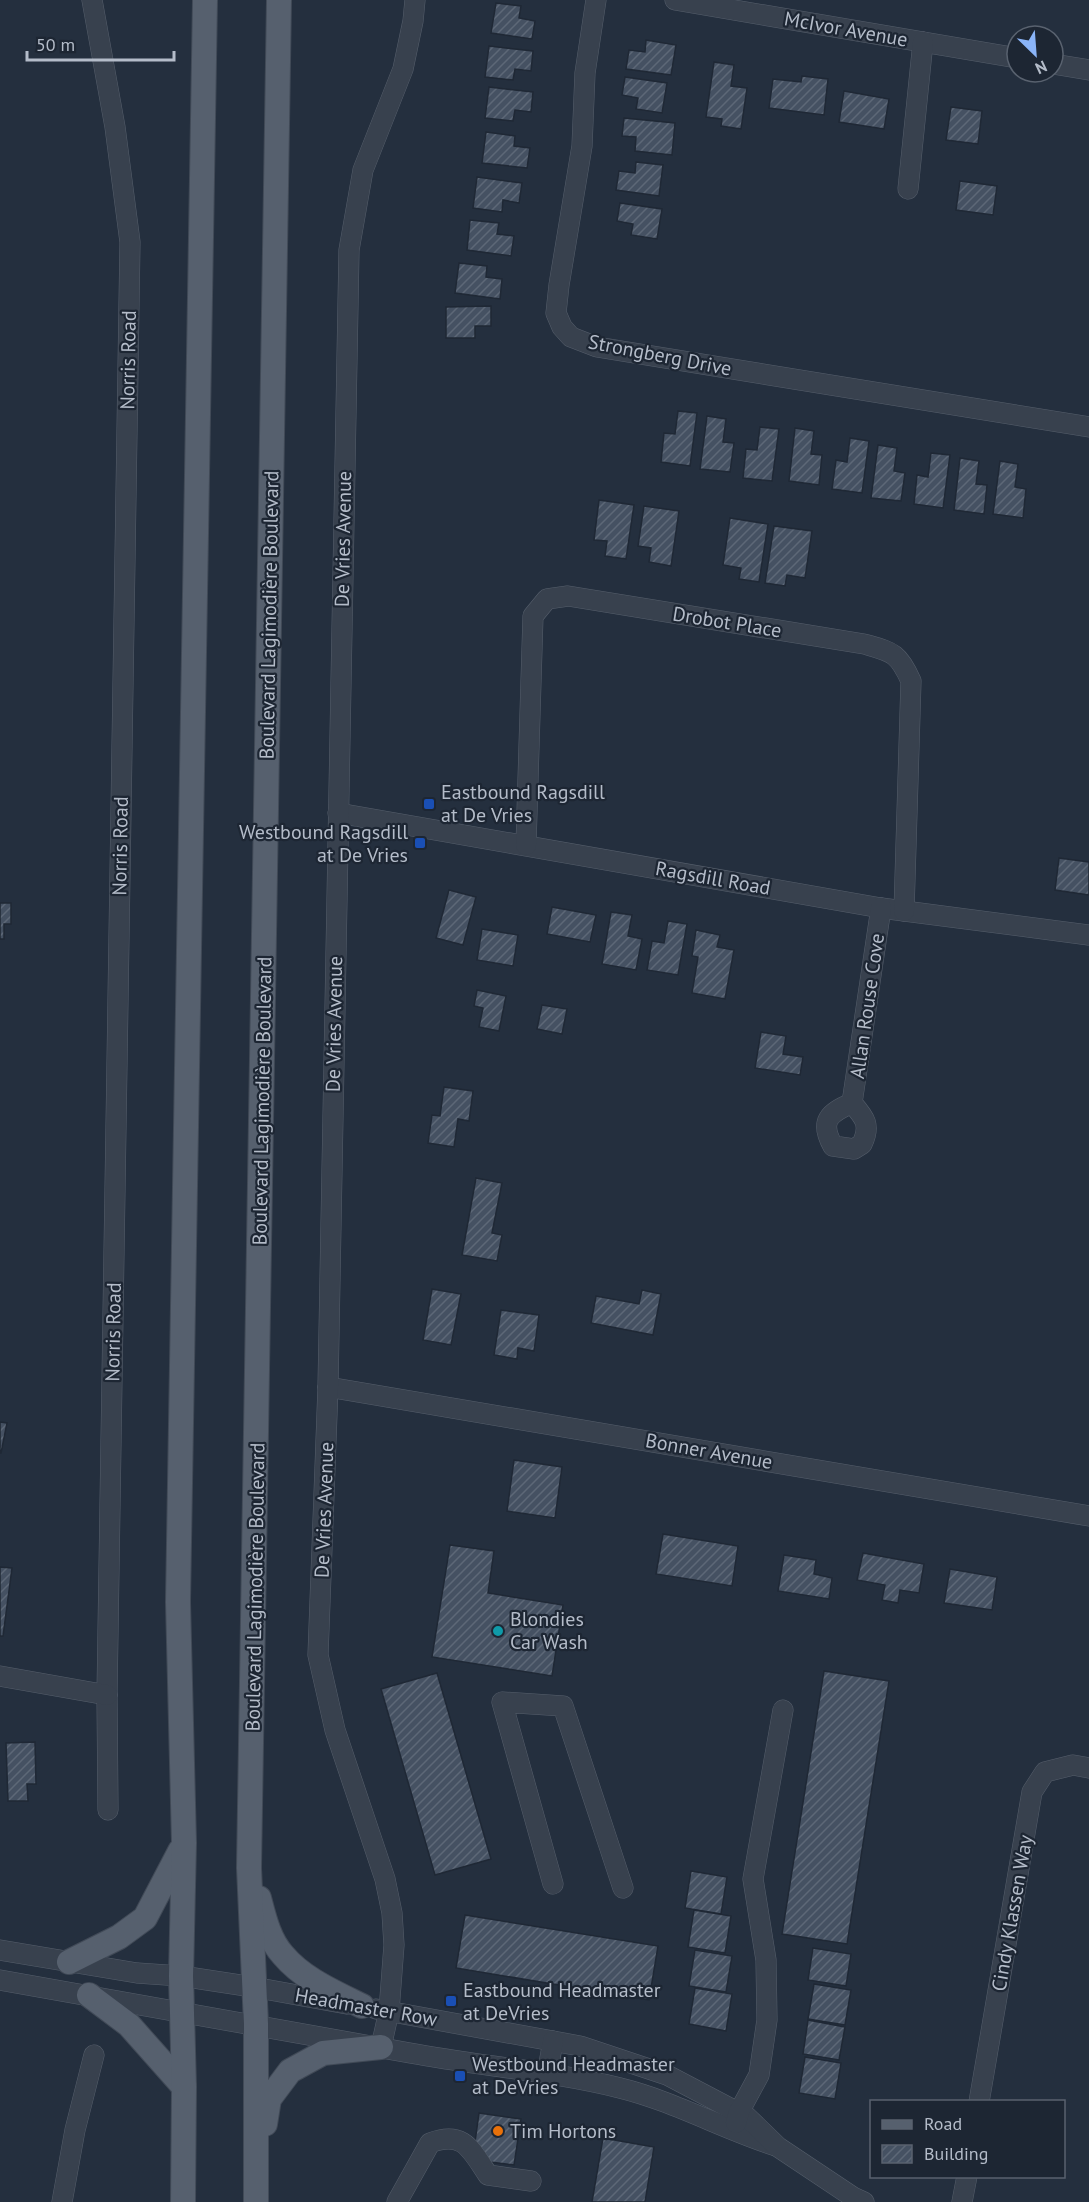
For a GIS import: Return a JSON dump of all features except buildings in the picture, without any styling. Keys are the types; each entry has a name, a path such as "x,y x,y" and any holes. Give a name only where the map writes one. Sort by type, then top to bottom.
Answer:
{"main road":[{"path":"183,2202 184,2087 181,1976 184,1843 178,1602 205,0"},
{"name":"Boulevard Lagimodière Boulevard","path":"256,2202 256,2024 249,1868 279,0"},
{"path":"69,1962 118,1936 145,1918 184,1843"},
{"path":"249,1868 268,1930 282,1955 313,1981 362,2007"},
{"path":"88,1995 129,2025 184,2087"},
{"path":"257,2170 269,2099 290,2071 323,2054 381,2047"}],"street":[{"name":"Norris Road","path":"92,0 115,127 130,242 107,1695 108,1810"},
{"name":"De Vries Avenue","path":"381,2047 389,2011 394,1945 389,1900 385,1879 335,1730 318,1655 328,1387 349,250 363,170 403,69 415,0"},
{"name":"Strongberg Drive","path":"596,0 585,73 582,146 556,314 562,327 571,337 597,347 1089,427"},
{"name":"McIvor Avenue","path":"675,0 1005,56"},
{"path":"908,189 923,42"},
{"path":"1065,66 1089,70"},
{"name":"Drobot Place","path":"526,844 533,616 547,598 568,596 864,644 888,651 903,662 911,681 903,911"},
{"name":"Ragsdill Road","path":"338,813 526,844 881,908 1089,935"},
{"name":"Allan Rouse Cove","path":"852,1103 881,908"},
{"name":"Bonner Avenue","path":"328,1387 1089,1515"},
{"path":"0,1676 107,1695"},
{"path":"553,1884 502,1702 563,1706 623,1888"},
{"path":"736,2122 759,2075 767,2020 766,1960 753,1879 783,1710"},
{"name":"Cindy Klassen Way","path":"979,2100 1032,1792 1045,1772 1074,1765 1089,1768"},
{"name":"Headmaster Row","path":"0,1950 137,1973 181,1976 253,1987 580,2046 667,2075 736,2122"},
{"name":"Headmaster Row","path":"0,1980 620,2088 736,2122 747,2117 778,2147 864,2202"},
{"path":"547,2075 553,2041"},
{"path":"62,2202 75,2130 94,2055"},
{"path":"397,2202 430,2143 440,2139 452,2138 463,2141 488,2175 531,2181"},
{"path":"962,2202 967,2178"}],"place":[{"name":"Eastbound Ragsdill at De Vries","path":"429,804"},
{"name":"Westbound Ragsdill at De Vries","path":"420,843"},
{"name":"Blondies Car Wash","path":"498,1631"},
{"name":"Eastbound Headmaster at DeVries","path":"451,2001"},
{"name":"Westbound Headmaster at DeVries","path":"460,2076"},
{"name":"Tim Hortons","path":"498,2131"}]}
